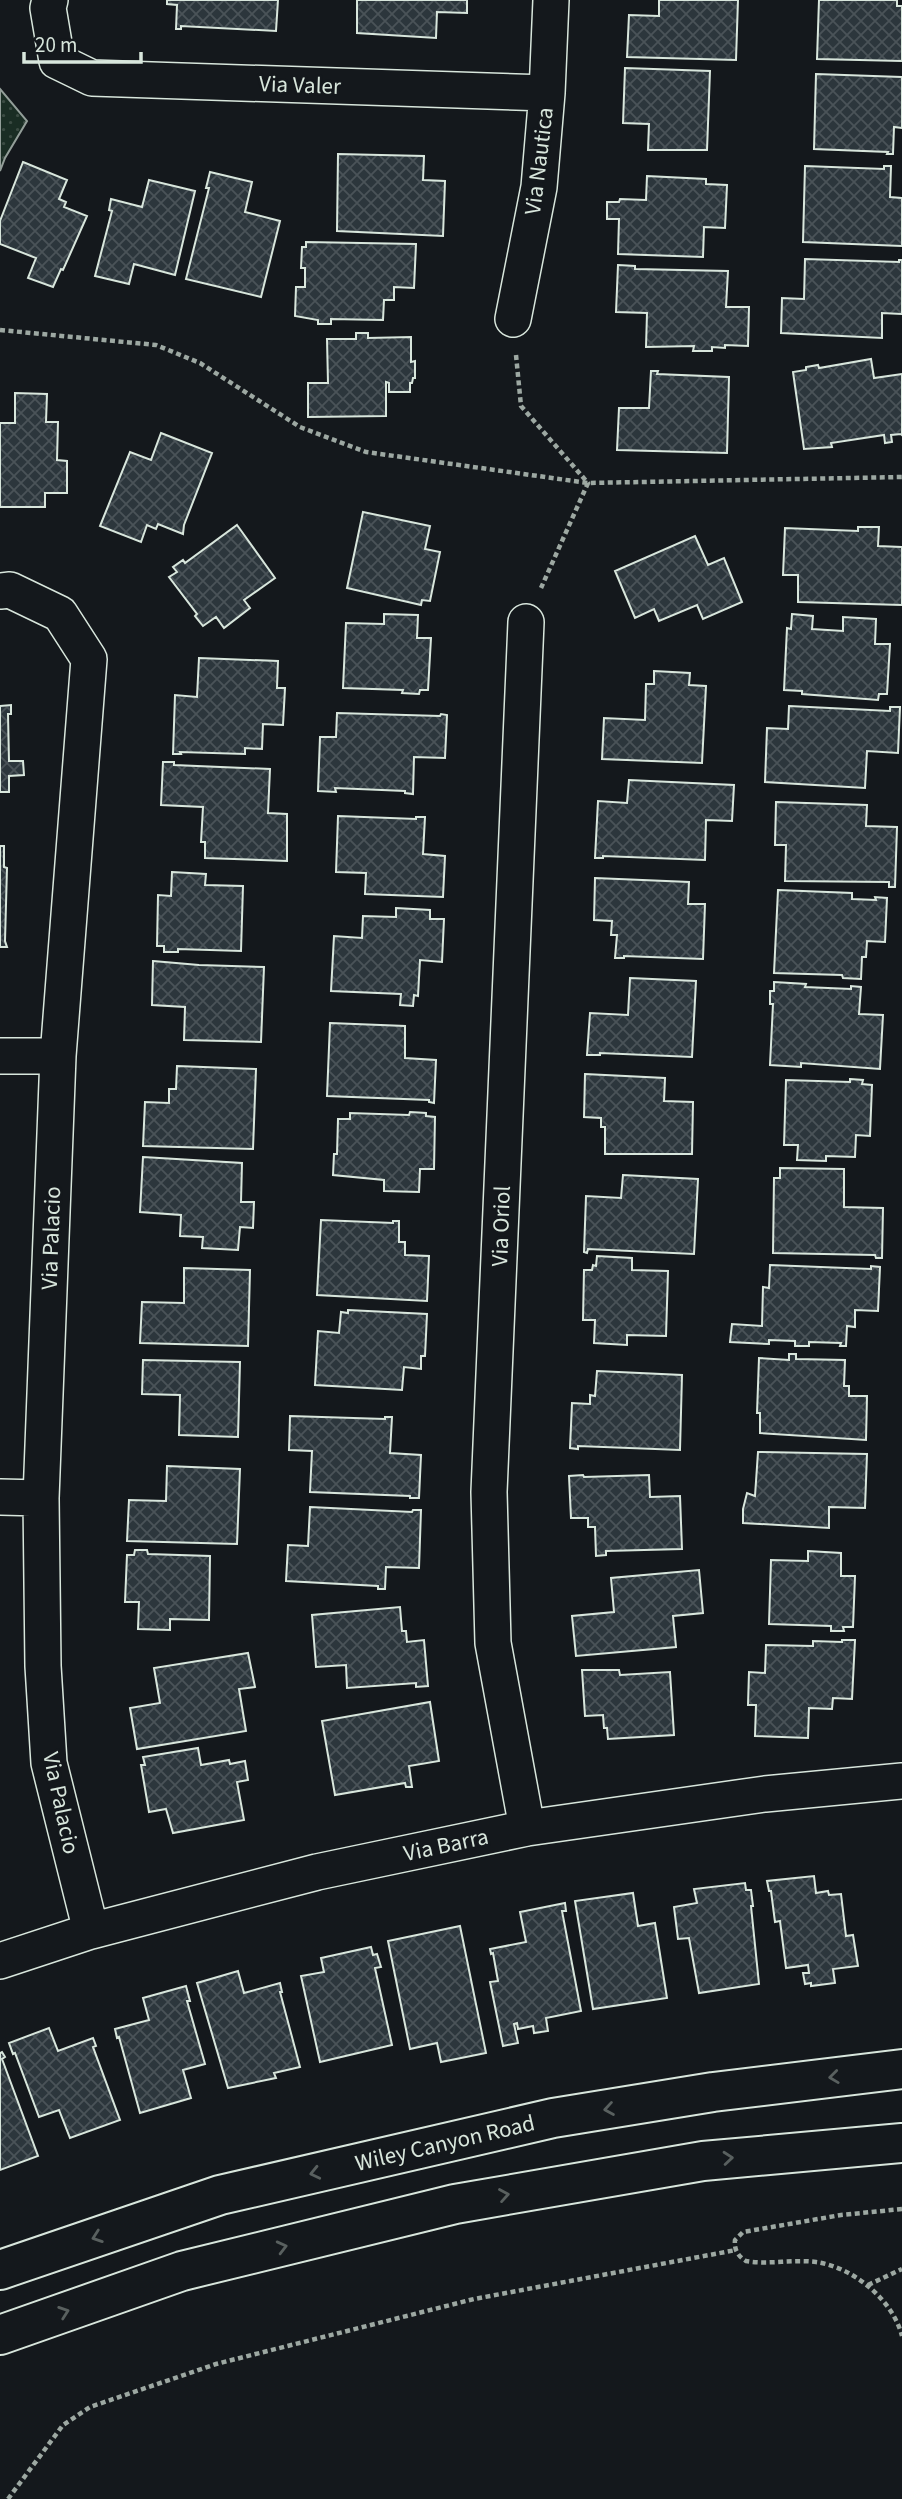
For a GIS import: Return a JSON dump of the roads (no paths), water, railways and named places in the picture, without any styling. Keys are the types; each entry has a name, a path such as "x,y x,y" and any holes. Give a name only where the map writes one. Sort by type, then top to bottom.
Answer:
{"main road":[{"name":"Wiley Canyon Road","path":"0,2270 219,2195 553,2118 713,2092 902,2069"},
{"path":"0,2335 182,2272 455,2204 703,2161 902,2143"}],"street":[{"name":"Via Valer","path":"50,0 48,8 57,61 92,78 547,93"},
{"name":"Via Nautica","path":"513,319 539,187 551,0"},
{"name":"Via Palacio","path":"0,591 10,590 60,614 89,659 58,1056 41,1498 43,1666 49,1763 91,1931"},
{"name":"Via Oriol","path":"526,622 489,1492 493,1643 527,1828"},
{"path":"0,1056 58,1056"},
{"path":"0,1497 41,1498"},
{"name":"Via Barra","path":"0,1961 91,1931 317,1872 527,1828 765,1794 902,1781"}]}
